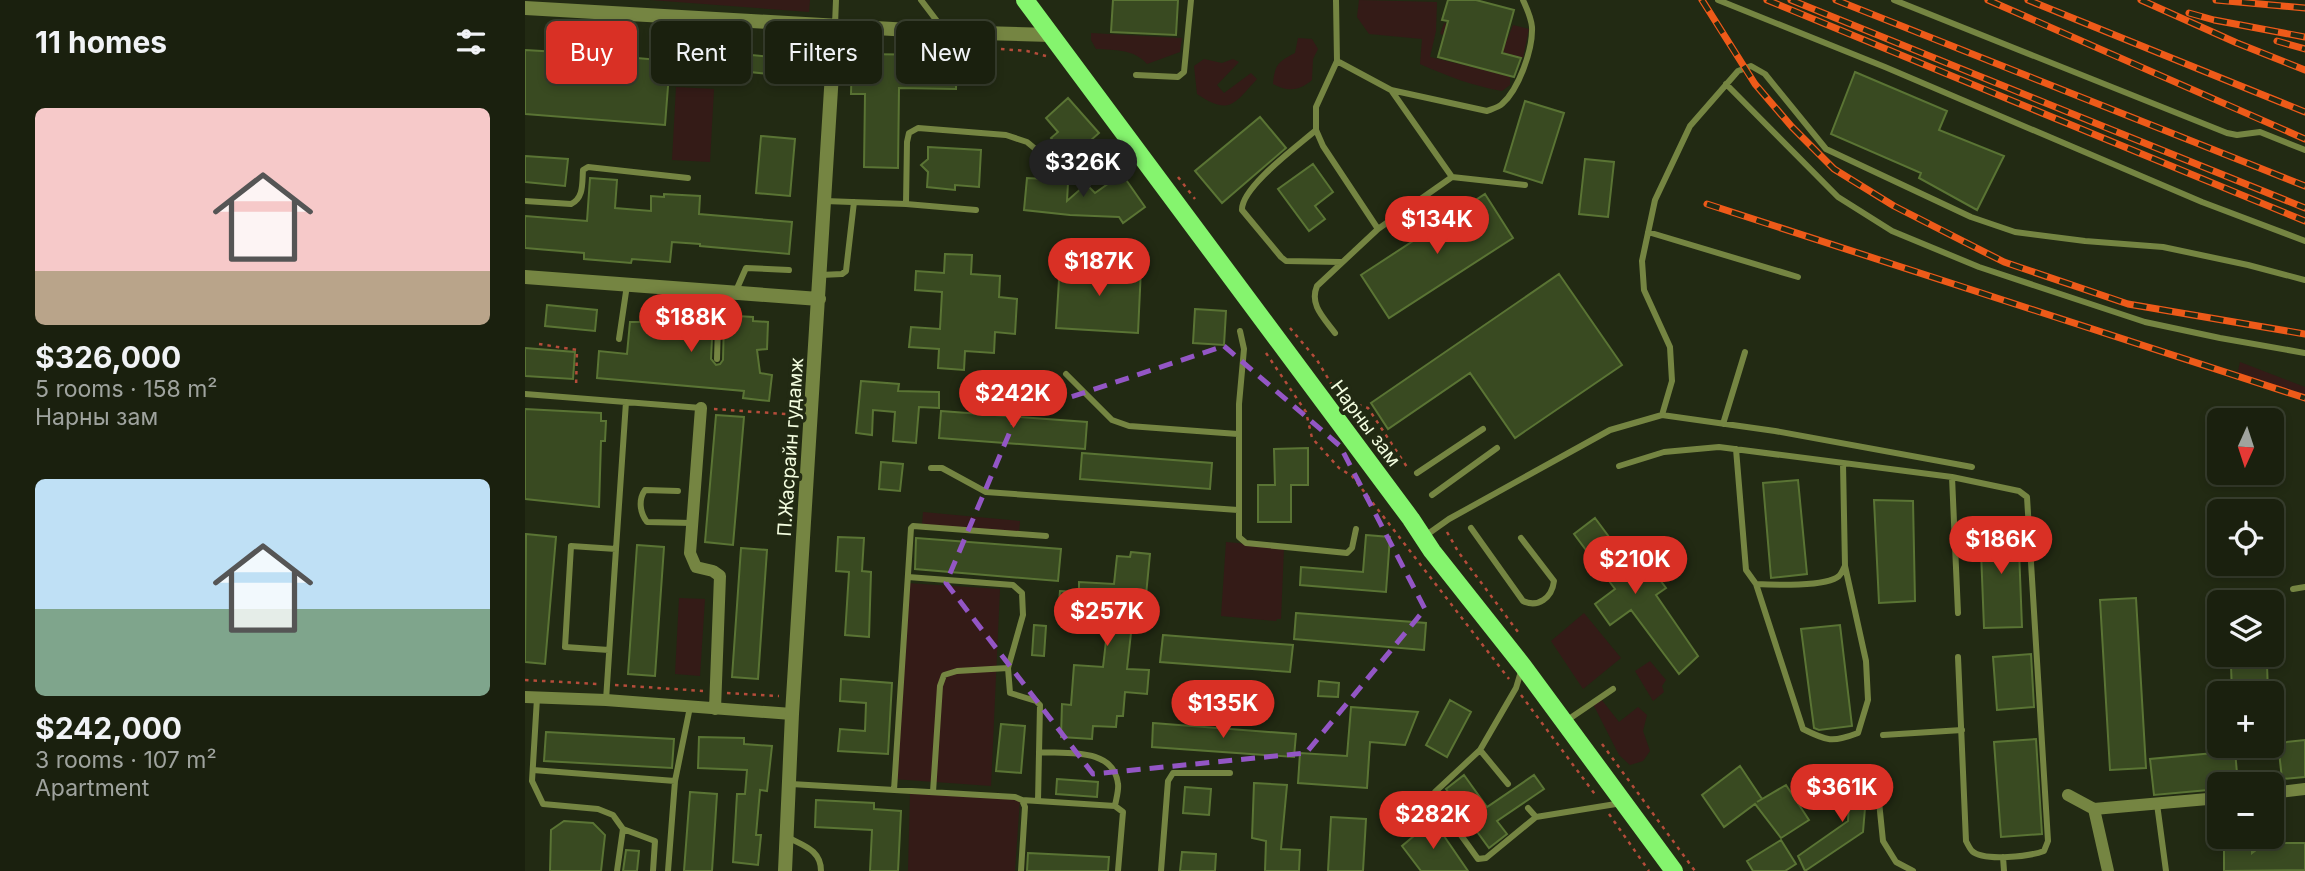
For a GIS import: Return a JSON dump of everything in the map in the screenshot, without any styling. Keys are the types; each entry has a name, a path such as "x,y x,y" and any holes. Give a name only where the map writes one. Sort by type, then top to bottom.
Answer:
{"main road":[{"name":"Нарны зам","path":"1025,0 1674,871"}],"street":[{"path":"525,8 765,22"},
{"path":"995,33 1051,35"},
{"name":"П.Жасрайн гудамж","path":"785,871 793,696 831,84"},
{"path":"525,280 818,299"},
{"path":"701,408 691,553 696,567 713,570 720,576 715,709"},
{"path":"531,698 606,700 792,714"},
{"path":"2284,791 2305,789"},
{"path":"2068,795 2094,809 2207,799"},
{"path":"2094,809 2108,871"}],"lane":[{"path":"835,21 836,0"},
{"path":"921,0 937,21"},
{"path":"1136,75 1178,77 1184,72 1191,0"},
{"path":"1336,0 1336,61 1316,107 1317,130 1322,146 1378,229"},
{"path":"1336,61 1391,90 1487,111 1501,105 1521,75 1532,29 1530,15 1523,0"},
{"path":"1718,0 1898,72 2202,202 2305,241"},
{"path":"1894,0 2227,133 2237,135 2260,132 2305,150"},
{"path":"1662,415 1672,381 1670,347 1644,290 1642,261 1655,200 1690,126 1744,66 1751,66 1765,74 1826,149 1971,217 2015,232 2163,247 2305,280"},
{"path":"1726,84 1838,197 1892,231 1979,267 2145,322 2305,353"},
{"path":"1391,90 1452,177"},
{"path":"906,204 907,142 909,133 918,128 1006,135 1027,142 1073,180 1090,181 1132,164 1141,156"},
{"path":"1317,130 1261,177 1242,203 1242,210 1286,261 1341,262"},
{"path":"525,201 575,202 581,194 583,170 588,167 688,178"},
{"path":"1335,334 1316,306 1313,296 1317,286 1378,229 1452,177 1525,186"},
{"path":"824,201 976,210"},
{"path":"820,275 842,274 846,271 854,202"},
{"path":"1648,232 1798,277"},
{"path":"735,293 746,268 789,270"},
{"path":"619,339 627,285"},
{"path":"717,359 719,292"},
{"path":"1240,331 1244,349 1238,435 1239,537 1246,542 1347,553 1352,548 1356,529"},
{"path":"1723,424 1745,352"},
{"path":"1066,374 1112,420 1129,426 1238,435"},
{"path":"525,394 701,408"},
{"path":"606,700 626,402"},
{"path":"1423,537 1443,523 1610,430 1662,415 1775,430 1972,467"},
{"path":"1415,474 1483,429"},
{"path":"1619,466 1664,452 1719,447 1952,477 2019,491 2027,497 2048,841 2044,851 2035,855 1980,855 1972,851 1966,841 1958,657"},
{"path":"1433,495 1497,449"},
{"path":"1736,449 1746,570 1756,584 1803,729 1824,740 1842,739 1858,733 1868,700 1866,661 1845,566 1843,464"},
{"path":"931,467 941,468 986,492 1238,510"},
{"path":"1952,477 1958,613"},
{"path":"678,491 645,490 641,495 643,516 647,522 692,523"},
{"path":"894,790 911,528 913,526 1046,537"},
{"path":"1471,528 1523,601 1530,605 1540,604 1550,594 1553,581 1521,538"},
{"path":"609,650 565,647 571,546 616,549"},
{"path":"1756,584 1824,582 1838,576 1845,566"},
{"path":"908,576 1013,585 1023,593 1023,615 1009,668 1010,693 1036,701 1040,705 1038,801"},
{"path":"2293,589 2305,587"},
{"path":"1523,666 1515,688 1480,750 1435,792 1435,799 1478,859 1486,858 1536,817 1625,802"},
{"path":"933,792 940,686 944,675 957,671 1009,668"},
{"path":"1564,722 1613,689"},
{"path":"531,698 533,770 529,781 543,804 598,809 613,815 623,829 655,841 653,871"},
{"path":"668,871 675,781 690,707"},
{"path":"1883,735 1962,730"},
{"path":"1480,750 1508,784"},
{"path":"1039,752 1097,756 1112,767 1119,784 1115,806"},
{"path":"533,770 675,781"},
{"path":"1161,871 1168,781 1173,772 1230,773"},
{"path":"1877,782 1884,841 1896,862 1913,871"},
{"path":"789,783 1115,806 1123,811 1118,871"},
{"path":"1021,871 1025,807 1023,800"},
{"path":"2157,803 2166,871"},
{"path":"1528,808 1536,817"},
{"path":"617,871 623,829"},
{"path":"787,837 815,852 821,861 821,871"},
{"path":"2003,857 2004,871"}],"path":[{"path":"996,49 1027,51 1049,57"},
{"path":"1178,177 1194,199"},
{"path":"1291,329 1317,360 1335,388"},
{"path":"539,344 577,350 575,398"},
{"path":"1262,346 1306,412 1312,438 1339,468 1352,476 1515,688 1649,871"},
{"path":"1341,398 1368,408 1415,474"},
{"path":"701,408 812,415"},
{"path":"1443,523 1459,554 1521,637"},
{"path":"525,680 793,696"},
{"path":"1595,735 1695,871"}],"highlighted area":[{"path":"1224,346 1340,446 1425,609 1306,753 1093,774 946,583 1017,415"}],"shaded area":[{"path":"650,0 810,0 809,12"},
{"path":"1359,0 1437,2 1436,31 1430,57 1510,76 1510,85 1502,91 1491,89 1420,64 1422,39 1369,34 1357,17"},
{"path":"1444,23 1507,40 1513,25 1529,29 1523,58 1440,34"},
{"path":"1091,33 1182,38 1180,52 1147,64 1130,53 1096,49"},
{"path":"1298,38 1312,39 1318,49 1313,59 1312,80 1293,89 1278,87 1273,84 1276,68 1281,61 1295,53"},
{"path":"1204,59 1222,63 1233,59 1239,62 1217,85 1224,93 1251,73 1257,79 1231,104 1224,106 1208,101 1197,94 1194,66"},
{"path":"676,87 714,89 710,162 672,160"},
{"path":"2240,362 2305,387 2305,398 2237,376"},
{"path":"923,512 1020,521 1019,532 922,525"},
{"path":"1226,542 1284,547 1281,619 1276,621 1221,616"},
{"path":"907,583 1000,589 991,786 893,779"},
{"path":"679,598 705,599 700,676 675,674"},
{"path":"1584,613 1621,658 1583,689 1551,641"},
{"path":"1650,661 1666,680 1662,686 1664,692 1653,701 1635,671"},
{"path":"1601,699 1619,722 1638,707 1647,715 1643,731 1650,751 1643,761 1630,765 1619,755 1593,704"},
{"path":"910,792 1020,798 1015,871 908,871"}],"building":[{"path":"1113,0 1178,0 1176,35 1111,32"},
{"path":"1448,0 1476,0 1514,10 1502,53 1521,58 1514,77 1438,57 1448,21 1442,20"},
{"path":"525,50 546,51 546,84 637,84 637,58 651,59 651,84 668,84 665,125 525,114"},
{"path":"882,54 896,54 896,84 956,84 956,89 899,88 898,168 864,167 865,94 851,94 851,84 882,84"},
{"path":"752,55 765,56 765,74 751,72"},
{"path":"1855,72 1947,111 1939,130 2004,156 1977,210 1919,178 1921,173 1831,134"},
{"path":"1068,98 1099,133 1063,165 1047,151 1056,144 1051,138 1058,132 1046,118"},
{"path":"1525,101 1564,113 1542,183 1504,171"},
{"path":"1260,117 1286,148 1222,203 1195,171"},
{"path":"761,136 795,139 790,196 756,193"},
{"path":"928,147 981,150 979,187 955,185 955,190 927,187 928,172 921,165 928,159"},
{"path":"525,156 568,159 565,186 525,182"},
{"path":"1585,159 1614,162 1608,217 1579,214"},
{"path":"1313,164 1333,192 1315,206 1325,219 1309,231 1278,189"},
{"path":"1122,174 1145,207 1123,223 1119,217 1024,210 1027,178 1064,180 1068,183 1067,201 1084,186 1095,193"},
{"path":"590,178 617,180 615,208 651,211 651,196 700,196 699,214 792,222 789,254 672,242 670,262 632,259 631,263 584,259 584,253 525,248 525,216 587,221"},
{"path":"1485,194 1513,238 1389,318 1361,275"},
{"path":"945,254 972,255 971,274 1000,276 999,297 1017,299 1015,334 995,332 994,353 965,351 964,370 938,368 939,349 909,347 911,327 940,329 942,292 915,290 916,271 944,273"},
{"path":"1060,264 1141,268 1138,333 1056,328"},
{"path":"1559,274 1622,365 1515,438 1470,373 1388,429 1371,403"},
{"path":"547,305 597,310 595,331 545,326"},
{"path":"1195,309 1226,311 1224,345 1193,343"},
{"path":"681,310 701,312 701,317 713,318 711,359 716,365 723,360 724,319 738,321 738,316 753,317 753,321 768,322 767,349 757,350 760,373 772,375 769,401 743,398 744,391 597,378 599,351 627,354 630,322 640,322 641,312 680,316"},
{"path":"525,348 575,352 573,379 525,376"},
{"path":"861,381 899,384 898,391 939,392 939,408 919,407 916,443 893,441 895,412 873,410 872,435 856,433"},
{"path":"525,409 601,413 601,421 606,421 605,441 601,441 599,507 525,499"},
{"path":"941,411 1087,422 1085,449 939,438"},
{"path":"716,415 744,417 733,545 705,542"},
{"path":"1308,448 1308,485 1291,485 1291,522 1258,522 1258,485 1275,485 1274,449"},
{"path":"1082,453 1212,463 1210,489 1080,479"},
{"path":"881,462 903,464 900,491 879,489"},
{"path":"1798,480 1807,574 1771,578 1763,483"},
{"path":"1874,500 1913,501 1915,601 1879,603"},
{"path":"1595,518 1636,573 1648,564 1666,588 1656,595 1698,656 1679,674 1631,610 1610,625 1595,604 1615,589 1574,534"},
{"path":"2018,524 2022,627 1984,628 1980,526"},
{"path":"526,534 556,537 545,664 525,662"},
{"path":"1366,535 1390,537 1386,592 1300,585 1301,567 1363,572"},
{"path":"838,537 864,538 862,571 871,572 869,637 845,635 849,572 836,571"},
{"path":"916,538 1061,549 1058,581 915,569"},
{"path":"637,545 664,547 655,676 628,674"},
{"path":"741,548 767,550 758,679 732,677"},
{"path":"1131,552 1150,554 1144,616 1133,615 1127,669 1149,670 1147,694 1125,692 1123,716 1117,716 1116,727 1093,726 1092,739 1061,737 1062,704 1071,705 1074,665 1103,667 1109,615 1072,612 1072,616 1058,615 1060,591 1079,592 1079,582 1114,584 1117,556 1130,557"},
{"path":"2136,598 2146,768 2110,770 2100,600"},
{"path":"1296,613 1426,623 1424,650 1294,639"},
{"path":"1034,625 1046,626 1044,656 1032,655"},
{"path":"1840,625 1852,726 1819,730 1814,728 1801,629"},
{"path":"1163,635 1293,645 1290,672 1160,662"},
{"path":"2031,654 2034,707 1997,710 1993,657"},
{"path":"2231,667 2267,667 2268,681 2232,681"},
{"path":"841,679 892,683 888,754 838,751 840,729 865,731 866,703 840,701"},
{"path":"1319,681 1339,683 1338,697 1318,696"},
{"path":"1450,700 1471,712 1447,757 1426,745"},
{"path":"1351,707 1418,712 1405,745 1370,742 1367,788 1298,783 1300,753 1347,756"},
{"path":"1153,723 1296,734 1294,757 1152,747"},
{"path":"1001,724 1025,726 1021,773 996,771"},
{"path":"546,732 674,739 672,768 544,761"},
{"path":"699,737 744,738 744,744 772,746 767,791 760,790 756,835 761,835 758,865 733,862 737,794 745,794 747,770 698,768"},
{"path":"2036,739 2042,834 2001,837 1994,742"},
{"path":"2305,740 2305,777 2284,779 2280,758 2284,758 2284,742"},
{"path":"2207,754 2207,758 2236,758 2237,772 2207,772 2207,790 2154,795 2150,759"},
{"path":"1740,766 1762,799 1757,802 1786,785 1809,820 1781,838 1755,804 1724,827 1702,795"},
{"path":"1851,770 1868,772 1863,832 1805,871 1798,856 1848,821"},
{"path":"1464,775 1487,807 1534,775 1544,789 1497,821 1507,834 1489,848 1446,789"},
{"path":"1057,779 1098,782 1097,797 1056,794"},
{"path":"1254,783 1287,785 1281,849 1300,850 1299,871 1265,871 1266,841 1252,838"},
{"path":"1185,787 1211,789 1209,815 1183,813"},
{"path":"690,792 717,794 712,871 684,871"},
{"path":"816,800 874,803 874,809 901,811 898,871 870,871 872,830 815,827"},
{"path":"1331,817 1366,819 1363,871 1328,871"},
{"path":"1433,820 1468,871 1421,871 1402,846"},
{"path":"564,821 593,823 605,835 601,871 550,871 551,830"},
{"path":"1781,840 1796,864 1785,871 1753,871 1747,861"},
{"path":"2284,843 2305,843 2305,870 2224,871 2224,849 2252,849 2252,853 2257,849 2284,849"},
{"path":"626,850 639,851 637,871 623,871"},
{"path":"1182,852 1216,854 1215,871 1180,871"},
{"path":"1028,853 1109,857 1108,871 1027,871"}],"railway":[{"path":"1702,0 1755,84 1792,127 1834,169 1894,206 2004,262 2128,304 2305,334"},
{"path":"1767,0 2305,221"},
{"path":"1791,0 2305,208"},
{"path":"1836,0 2305,186"},
{"path":"1988,0 2305,139"},
{"path":"2028,0 2305,112"},
{"path":"2141,0 2305,70"},
{"path":"2216,0 2305,8"},
{"path":"2189,13 2305,37"},
{"path":"2277,41 2305,49"},
{"path":"1707,204 2305,398"}]}
